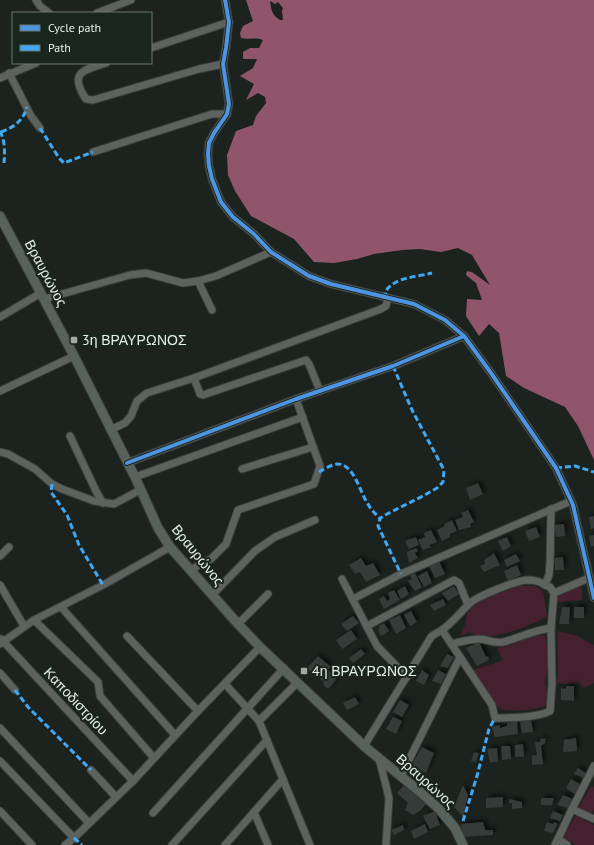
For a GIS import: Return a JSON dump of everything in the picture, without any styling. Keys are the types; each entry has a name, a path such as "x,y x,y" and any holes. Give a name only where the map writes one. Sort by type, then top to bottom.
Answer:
{"main road":[{"name":"Βραυρώνος","path":"0,216 74,356 135,477 158,528 170,547 260,647 284,668 364,746 401,776 448,818 455,828 463,845"}],"street":[{"path":"36,0 47,12"},
{"path":"100,12 131,0"},
{"path":"225,0 229,22 223,64 229,104 227,114 209,143 208,154 212,179 218,196 226,210 271,252 309,276 331,284 414,304 445,320 464,336 556,468 571,501 594,598"},
{"path":"152,48 229,22"},
{"path":"0,78 33,64"},
{"path":"103,64 82,71 79,75 78,78 82,93 86,98 93,100 223,64"},
{"path":"9,73 31,116 40,128"},
{"path":"93,152 212,114 227,114"},
{"path":"0,317 42,296 130,275 146,273 183,283 198,281 216,276 271,252"},
{"path":"198,281 212,310"},
{"path":"110,430 125,423 131,416 137,401 147,392 194,378 381,309 386,306 388,298"},
{"path":"127,463 320,391 393,366 464,336"},
{"path":"0,391 74,356"},
{"path":"194,378 200,394 203,395 306,360 310,364 320,391"},
{"path":"190,570 211,559 226,544 238,510 314,484 320,466 296,400"},
{"path":"135,477 303,417"},
{"path":"70,436 96,492 103,503"},
{"path":"242,469 313,447"},
{"path":"0,452 12,456 35,469 52,484 77,496 103,503 114,504 140,490"},
{"path":"353,599 401,574 571,501"},
{"path":"545,585 549,575 550,563 551,509"},
{"path":"212,595 255,551 275,538 315,520"},
{"path":"0,556 9,546"},
{"path":"1,641 34,620 103,585 170,547"},
{"path":"554,592 589,578"},
{"path":"342,579 377,646 407,677"},
{"path":"367,626 454,580 459,583 468,605"},
{"path":"364,746 431,637 442,630 468,605 480,597 521,581 533,580 550,587 554,592 551,628 550,711 527,716 495,718 492,705 442,630"},
{"path":"0,585 24,626"},
{"path":"238,624 268,594"},
{"path":"61,607 175,735"},
{"path":"34,620 98,682 100,696 154,758"},
{"path":"452,644 478,638 502,642 551,628"},
{"path":"127,636 198,711"},
{"name":"Καποδιστρίου","path":"1,641 133,781"},
{"path":"65,845 133,781 260,647"},
{"path":"401,776 460,657"},
{"path":"153,813 284,668"},
{"path":"0,673 15,690"},
{"path":"259,721 298,682"},
{"path":"225,684 259,721 310,845"},
{"path":"0,728 89,823"},
{"path":"172,845 267,740"},
{"path":"379,758 389,798 386,845"},
{"path":"0,761 74,838"},
{"path":"567,845 557,842 572,809 591,779 594,766"},
{"path":"91,770 116,797"},
{"path":"225,845 283,778"},
{"path":"572,809 594,819"},
{"path":"0,810 32,845"},
{"path":"254,812 268,845"}],"shaded area":[{"path":"246,0 594,0 594,460 578,426 565,407 524,388 506,376 499,333 489,324 479,336 466,316 467,299 482,300 476,283 466,275 467,271 472,272 490,285 472,255 458,248 441,252 420,249 374,254 334,263 314,262 294,239 251,216 235,191 228,175 227,155 236,131 253,125 256,116 266,103 265,97 258,93 246,100 254,84 240,76 253,68 257,59 243,59 243,52 250,48 259,48 263,40 241,38 240,33 243,26 253,21","holes":["270,1 275,4 278,2 283,8 283,20 277,18 272,12"]},
{"path":"579,585 582,589 582,600 554,601 565,590"},
{"path":"519,586 535,586 543,591 547,616 523,628 504,634 494,636 476,636 470,632 460,636 465,625 467,614 472,607 484,599"},
{"path":"557,631 578,636 594,645 594,683 584,688 579,683 556,683 558,676"},
{"path":"536,635 545,636 549,659 545,683 547,691 547,705 524,710 501,710 490,697 473,670 501,661 502,658 497,648 504,647"},
{"path":"591,786 594,787 594,810 592,814 578,809"},
{"path":"576,815 594,825 594,845 575,845 563,837"}],"building":[{"path":"478,483 483,494 470,500 466,488"},
{"path":"468,510 474,522 470,524 471,527 459,530 455,520 463,517 461,513"},
{"path":"594,516 594,528 591,529 589,517"},
{"path":"452,520 457,531 450,534 450,537 442,541 437,530"},
{"path":"564,524 565,536 556,537 554,525"},
{"path":"536,527 540,537 529,541 525,531"},
{"path":"431,530 437,542 429,545 431,547 423,550 418,540 425,537 424,533"},
{"path":"594,535 594,546 591,547 589,536"},
{"path":"416,537 419,545 409,549 405,541"},
{"path":"507,537 511,546 503,551 498,541"},
{"path":"416,548 418,551 415,553 418,558 409,563 407,552"},
{"path":"494,553 500,565 484,572 480,566 485,564 484,560"},
{"path":"516,554 520,561 507,567 504,560"},
{"path":"563,557 564,570 555,570 555,558"},
{"path":"361,558 366,566 373,563 380,575 366,582 360,572 355,574 349,565"},
{"path":"439,561 445,574 435,578 429,566"},
{"path":"517,565 521,575 508,581 504,571"},
{"path":"427,571 432,583 424,587 418,576"},
{"path":"415,573 422,587 415,591 408,581 412,579 410,575"},
{"path":"405,586 409,594 401,599 397,591"},
{"path":"454,586 459,594 448,601 442,593"},
{"path":"394,590 400,600 384,609 379,599 384,596 387,601 390,599 388,593"},
{"path":"443,599 446,605 434,611 430,605"},
{"path":"562,607 570,607 569,624 559,624"},
{"path":"574,607 584,607 584,618 574,618"},
{"path":"411,611 417,622 410,626 404,615"},
{"path":"400,615 406,628 396,634 389,620"},
{"path":"353,616 359,623 347,631 341,624"},
{"path":"384,623 389,631 381,636 378,630 380,628 379,626"},
{"path":"351,630 357,639 342,649 336,640"},
{"path":"479,642 489,660 477,666 466,648"},
{"path":"361,649 365,654 353,663 349,658"},
{"path":"447,654 454,657 448,668 440,666"},
{"path":"318,656 331,667 328,670 336,680 328,689 323,684 324,682 315,673 313,675 307,668"},
{"path":"422,670 429,675 424,685 416,681"},
{"path":"438,670 446,674 441,684 432,681"},
{"path":"566,686 574,686 574,701 561,700 561,688 566,689"},
{"path":"355,697 359,704 347,710 343,703"},
{"path":"400,700 409,705 402,717 393,712"},
{"path":"393,717 402,721 396,734 386,729"},
{"path":"531,720 533,732 522,733 520,722"},
{"path":"517,721 518,734 495,737 492,727 500,725 500,728 507,726 507,723"},
{"path":"546,738 545,743 541,746 543,764 532,765 532,756 537,755 535,742 540,742 540,739"},
{"path":"576,738 577,751 563,752 564,740"},
{"path":"523,744 524,757 515,757 515,745"},
{"path":"501,746 510,746 511,759 502,760"},
{"path":"422,747 434,753 426,773 411,766"},
{"path":"497,748 498,762 490,762 487,749"},
{"path":"474,752 479,753 476,762 471,761"},
{"path":"578,768 587,774 584,778 574,774"},
{"path":"571,779 580,784 576,795 566,788"},
{"path":"404,785 426,804 421,810 413,815 405,810 408,803 397,793"},
{"path":"463,785 468,795 463,817 454,807"},
{"path":"563,795 573,799 569,808 557,805"},
{"path":"503,797 503,807 486,808 486,798"},
{"path":"541,798 554,798 552,805 541,805"},
{"path":"509,799 522,802 522,808 512,809 512,803 509,803"},
{"path":"435,811 440,825 430,829 423,816"},
{"path":"553,811 563,815 560,821 550,818"},
{"path":"483,822 485,830 493,830 493,835 463,837 461,824"},
{"path":"547,822 553,824 554,822 558,824 553,833 544,831"},
{"path":"425,824 428,832 414,839 411,831"},
{"path":"403,825 404,830 394,835 391,830"}],"marked path":[{"path":"1,132 17,123 23,116 27,107"},
{"path":"40,128 59,158 64,163 93,152"},
{"path":"0,131 4,146 4,163"},
{"path":"388,298 385,293 393,284 406,278 432,273"},
{"path":"393,366 412,410 444,470 443,482 437,488 383,516 380,519 378,526 401,574"},
{"path":"319,472 337,464 348,468 369,506 380,519"},
{"path":"556,468 575,466 594,472"},
{"path":"52,484 51,492 67,515 79,545 103,585"},
{"path":"15,690 28,707 91,770"},
{"path":"463,821 477,776 489,729 495,718"},
{"path":"74,838 82,845"}],"cycle path":[{"path":"225,0 229,22 223,64 229,104 227,114 209,143 208,154 212,179 221,202 233,217 254,234 271,252 309,276 331,284 414,304 445,320 464,336 556,468 573,505 594,598"},
{"path":"127,463 296,399 393,366 464,336"}],"place":[{"name":"3η ΒΡΑΥΡΩΝΟΣ","path":"74,340"},
{"name":"4η ΒΡΑΥΡΩΝΟΣ","path":"304,671"}]}
